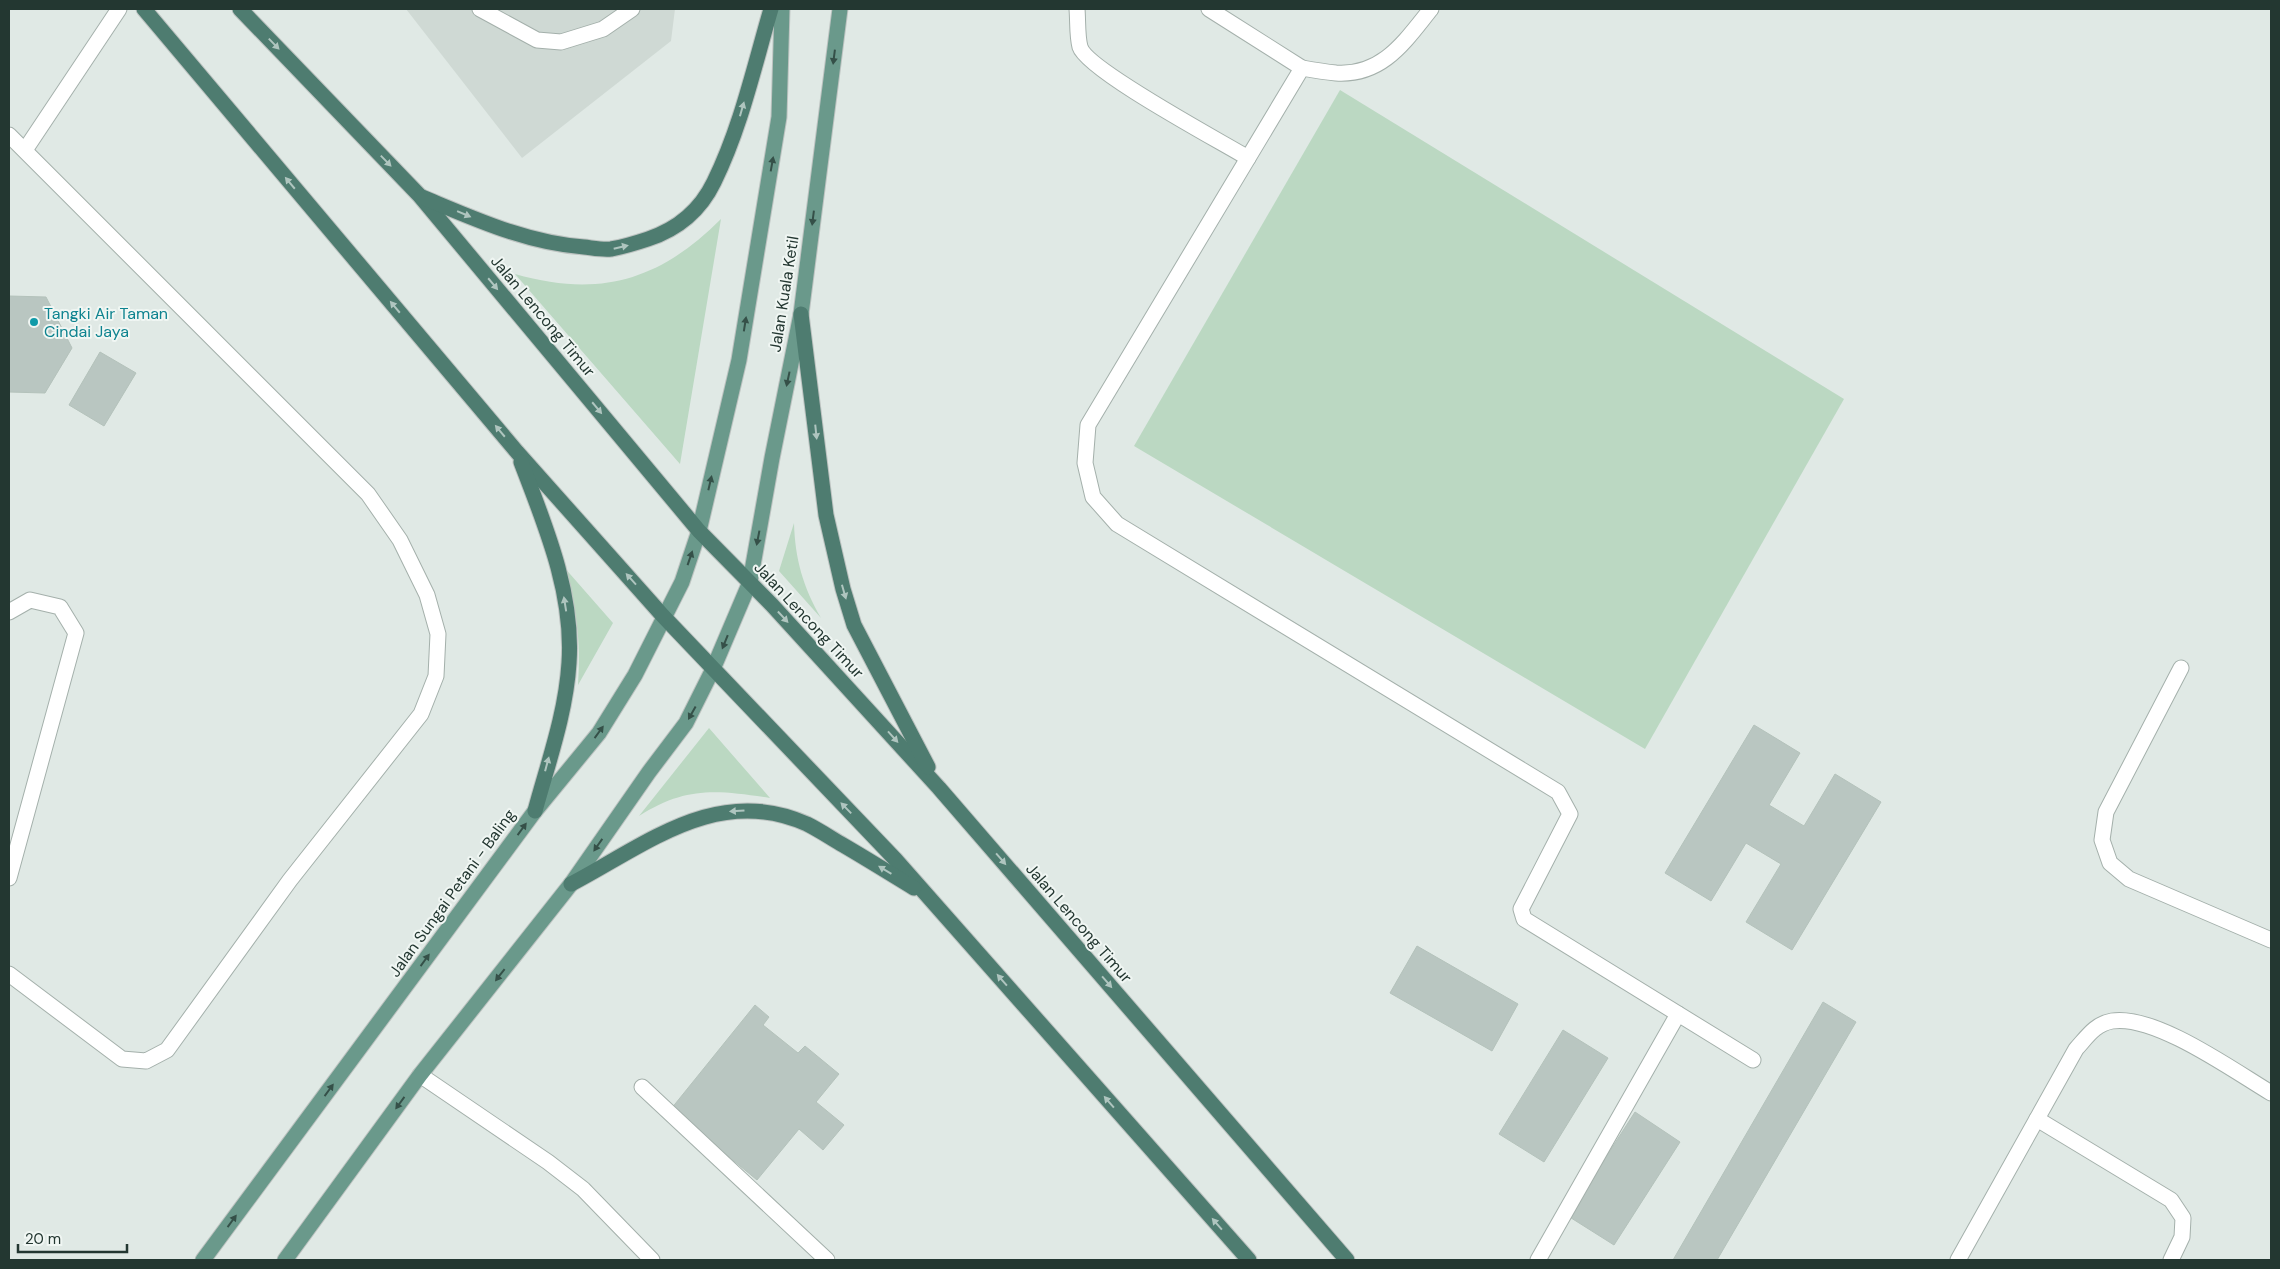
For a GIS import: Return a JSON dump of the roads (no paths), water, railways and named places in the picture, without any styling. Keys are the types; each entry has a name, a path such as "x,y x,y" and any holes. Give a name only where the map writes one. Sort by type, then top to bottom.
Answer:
{"highway":[{"path":"144,9 517,452 663,616 896,859 1249,1260"},
{"name":"Jalan Lencong Timur","path":"240,9 418,195 699,531 750,582 939,788 1348,1260"},
{"path":"418,195 531,239 576,247 609,249 661,235 681,225 714,183 736,130 771,9"},
{"path":"801,314 826,516 843,590 854,625 939,788"},
{"path":"517,452 560,574 568,623 569,663 563,706 535,811"},
{"path":"571,884 675,828 718,812 741,810 764,811 787,816 808,825 926,895"}],"main road":[{"name":"Jalan Kuala Ketil","path":"699,531 739,360 773,156 779,117 782,9"},
{"name":"Jalan Kuala Ketil","path":"750,582 772,458 801,314 840,9"},
{"name":"Jalan Sungai Petani - Baling","path":"203,1260 535,811 599,733 635,675 663,616 682,582 699,531"},
{"path":"285,1260 420,1074 571,884 649,772 686,723 713,669 750,582"}],"street":[{"path":"25,150 119,9"},
{"path":"480,9 537,40 561,42 603,29 632,9"},
{"path":"1077,9 1080,48 1089,60 1114,79 1248,158"},
{"path":"1209,9 1302,68 1337,73 1364,70 1395,53 1431,9"},
{"path":"1302,68 1088,425 1085,463 1093,497 1117,524 1558,792 1570,814 1521,909 1524,918 1753,1060"},
{"path":"9,135 368,494 400,540 427,595 438,634 436,676 421,714 290,880 166,1050 146,1061 122,1059 9,974"},
{"path":"9,612 30,600 60,608 76,633 9,878"},
{"path":"2181,668 2106,812 2102,840 2110,863 2129,879 2271,940"},
{"path":"1538,1260 1678,1014"},
{"path":"1958,1260 2076,1049 2095,1028 2111,1021 2134,1020 2179,1038 2271,1093"},
{"path":"420,1074 548,1162 583,1189 652,1260"},
{"path":"642,1087 827,1260"},
{"path":"2037,1119 2171,1200 2182,1218 2182,1237 2171,1260"}],"place":[{"name":"Tangki Air Taman Cindai Jaya","path":"34,322"}]}
